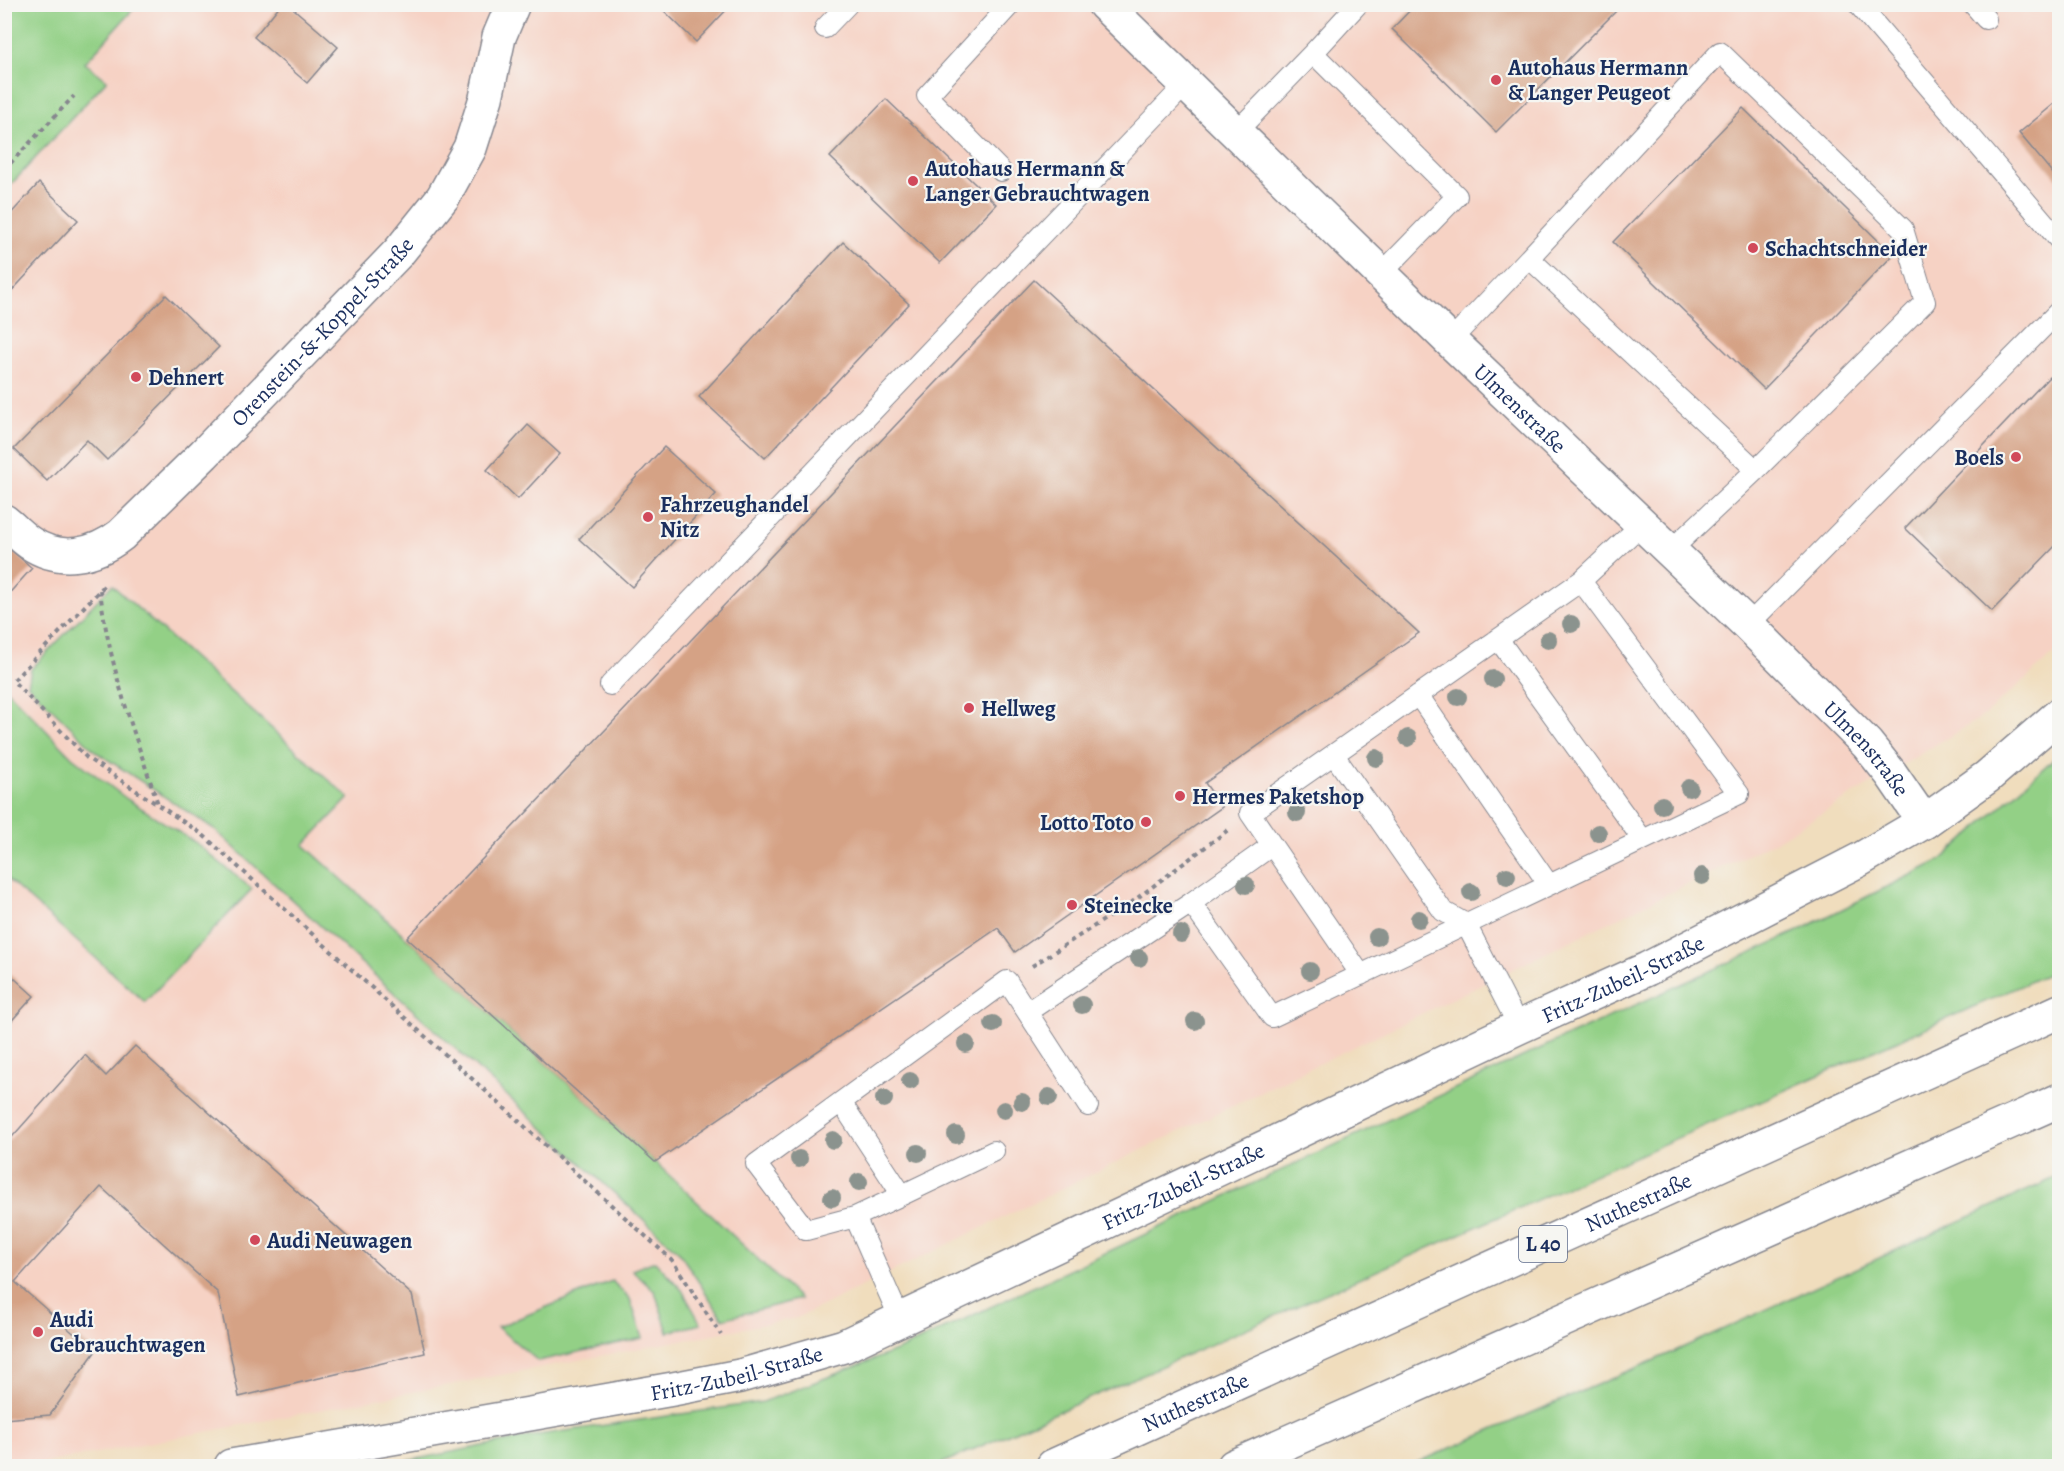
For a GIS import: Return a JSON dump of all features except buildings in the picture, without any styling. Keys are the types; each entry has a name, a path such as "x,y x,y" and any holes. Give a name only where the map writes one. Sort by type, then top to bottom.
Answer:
{"main road":[{"name":"Orenstein-&-Koppel-Straße","path":"4,521 29,543 55,554 83,555 96,551 121,535 204,454 398,253 443,197 470,148 486,98 499,37 513,4"},
{"name":"Ulmenstraße","path":"1110,6 1185,84 1671,550 1867,744 1924,822"},
{"name":"Fritz-Zubeil-Straße","path":"231,1467 740,1376 844,1346 1518,1027 1647,969 1861,859 1924,822 1987,777 2060,714"},
{"name":"Nuthestraße","path":"1053,1467 2060,1011"},
{"path":"1234,1467 2060,1100"}],"lane":[{"path":"825,27 848,4"},
{"path":"1001,171 927,96 1011,4"},
{"path":"1236,132 1358,4"},
{"path":"1858,4 2060,241"},
{"path":"1450,340 1720,52 1903,229 1925,302 1756,470 1671,550"},
{"path":"1313,53 1457,196 1381,274"},
{"path":"610,685 1185,84"},
{"path":"1529,258 1756,470"},
{"path":"1748,625 2060,310"},
{"path":"1361,975 1250,813 1581,581 1642,524"},
{"path":"1191,903 1272,1017 1739,794 1581,581"},
{"path":"1498,639 1643,840"},
{"path":"1418,695 1550,885"},
{"path":"1334,755 1443,910 1466,924 1518,1027"},
{"path":"1027,1011 1191,903 1271,846"},
{"path":"994,1151 855,1217 806,1230 756,1164 1007,981 1088,1106"},
{"path":"841,1102 902,1195"},
{"path":"855,1217 900,1319"}],"path":[{"path":"4,170 74,96"},
{"path":"83,555 109,581 13,681 87,758 202,834 672,1260 722,1335"},
{"path":"100,590 114,671 159,805"},
{"path":"1007,981 1132,902 1250,813"}],"shaded area":[{"path":"137,5 2059,5 2059,650 1982,717 1776,841 797,1318 29,1466 5,1466 4,191 106,81 85,63"}],"green space":[{"path":"5,4 137,5 85,63 107,80 5,191"},
{"path":"112,585 349,798 304,845 655,1162 800,1299 723,1319 679,1252 214,829 96,752 28,685 31,669"},
{"path":"5,688 72,757 127,799 196,843 252,889 145,1002 5,877"},
{"path":"2059,754 2059,969 936,1466 381,1466 538,1435 763,1402 901,1349 1554,1042 1798,931 1941,860"},
{"path":"2059,1176 2059,1466 1409,1466 1673,1352"},
{"path":"655,1261 682,1290 701,1324 668,1332 655,1292 632,1270"},
{"path":"612,1281 630,1299 643,1338 538,1361 497,1327"}],"place":[{"name":"Autohaus Hermann & Langer Peugeot","path":"1496,80"},
{"name":"Autohaus Hermann & Langer Gebrauchtwagen","path":"913,181"},
{"name":"Schachtschneider","path":"1753,248"},
{"name":"Dehnert","path":"136,377"},
{"name":"Boels","path":"2016,457"},
{"name":"Fahrzeughandel Nitz","path":"648,517"},
{"name":"Hellweg","path":"969,708"},
{"name":"Hermes Paketshop","path":"1180,796"},
{"name":"Lotto Toto","path":"1146,822"},
{"name":"Steinecke","path":"1072,905"},
{"name":"Audi Neuwagen","path":"255,1240"},
{"name":"Audi Gebrauchtwagen","path":"38,1332"}]}
